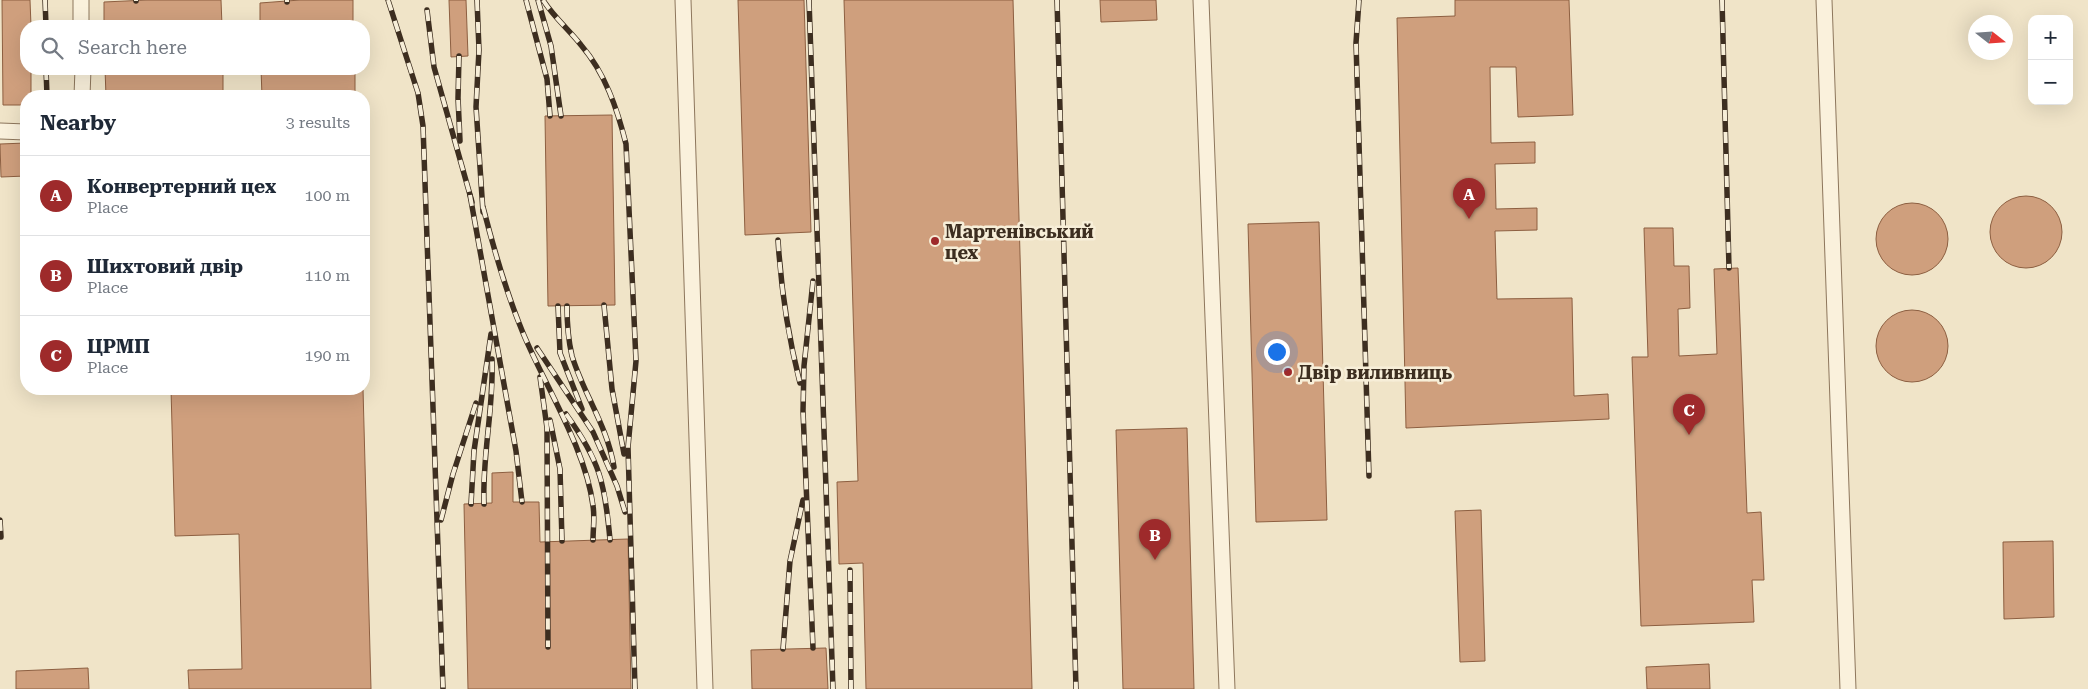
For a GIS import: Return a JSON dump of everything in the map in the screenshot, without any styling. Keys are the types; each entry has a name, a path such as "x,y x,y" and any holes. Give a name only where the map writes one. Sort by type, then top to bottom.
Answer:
{"lane":[{"path":"81,0 82,20"},
{"path":"684,0 704,689"},
{"path":"1202,0 1227,689"},
{"path":"1824,0 1848,689"},
{"path":"82,90 83,75"},
{"path":"0,131 20,132"}],"building":[{"path":"2,0 30,0 31,20 20,20 20,75 31,75 31,90 20,90 20,105 3,105"},
{"path":"221,0 222,20 104,20 104,2"},
{"path":"300,0 353,0 353,20 260,20 260,3"},
{"path":"449,0 466,0 468,56 451,57"},
{"path":"738,0 804,0 811,232 745,235"},
{"name":"Мартенівський цех","path":"844,0 1013,0 1032,689 866,689 863,563 839,564 837,482 858,481"},
{"path":"1100,0 1156,0 1157,20 1101,22"},
{"path":"1455,0 1569,0 1573,115 1518,117 1516,67 1490,67 1491,143 1535,142 1535,163 1495,164 1496,209 1537,208 1537,230 1495,231 1497,299 1572,298 1574,396 1608,394 1609,419 1406,428 1397,18 1455,16"},
{"path":"105,75 223,75 223,90 106,90"},
{"path":"261,75 355,75 355,90 262,90"},
{"path":"612,115 615,305 548,306 545,116"},
{"path":"20,143 20,176 1,177 0,144"},
{"path":"2026,196 2046,202 2056,212 2062,232 2056,252 2046,262 2026,268 2006,262 1996,252 1990,232 1996,212 2006,202"},
{"path":"1912,203 1932,209 1942,219 1948,239 1942,259 1932,269 1912,275 1892,269 1882,259 1876,239 1882,219 1892,209"},
{"name":"Двір виливниць","path":"1319,222 1327,520 1256,522 1248,224"},
{"path":"1644,228 1673,228 1674,266 1689,266 1690,308 1678,309 1679,356 1717,354 1714,269 1738,268 1747,513 1761,512 1764,580 1752,580 1754,622 1641,626 1632,357 1648,357"},
{"path":"1912,310 1932,316 1942,326 1948,346 1942,366 1932,376 1912,382 1892,376 1882,366 1876,346 1882,326 1892,316"},
{"path":"171,395 363,395 371,689 189,689 188,670 242,669 239,534 175,536"},
{"path":"1187,428 1194,689 1123,689 1116,430"},
{"path":"513,472 513,502 539,502 540,542 628,539 631,689 468,689 464,504 492,503 492,473"},
{"path":"1481,510 1485,661 1460,662 1455,511"},
{"path":"2053,541 2054,617 2004,619 2003,542"},
{"path":"826,648 828,689 752,689 751,650"},
{"path":"1709,664 1710,689 1647,689 1646,667"},
{"path":"88,668 89,689 16,689 16,671"}],"railway":[{"path":"45,0 46,20"},
{"path":"388,0 418,93 423,126 443,689"},
{"path":"477,0 479,50 476,107 483,212"},
{"path":"526,0 547,79 550,116"},
{"path":"538,0 551,46 561,116"},
{"path":"543,0 597,67 619,117 626,144 636,361 628,447 635,689"},
{"path":"809,0 833,689"},
{"path":"1057,0 1076,689"},
{"path":"1359,0 1356,43 1369,476"},
{"path":"1722,0 1729,268"},
{"path":"427,10 434,67 472,202"},
{"path":"459,56 460,141"},
{"path":"46,75 47,90"},
{"path":"470,195 516,451 522,502"},
{"path":"483,207 501,271 517,318 574,440 582,462 593,506 593,540"},
{"path":"778,240 786,312 800,383"},
{"path":"813,281 804,366 803,411 813,648"},
{"path":"604,305 612,389 624,454"},
{"path":"558,306 560,353 582,409"},
{"path":"567,306 572,356 606,437 614,467"},
{"path":"471,504 474,451 491,334"},
{"path":"537,348 593,432 617,486 625,512"},
{"path":"484,504 492,359"},
{"path":"540,377 547,428 548,647"},
{"path":"441,520 453,474 476,403"},
{"path":"566,414 587,446 599,473 606,503 610,540"},
{"path":"550,420 560,469 562,541"},
{"path":"783,649 790,561 803,500"},
{"path":"0,520 1,537"},
{"path":"850,570 851,689"}],"place":[{"name":"Конвертерний цех","path":"1469,219"},
{"name":"Мартенівський цех","path":"935,241"},
{"name":"Двір виливниць","path":"1288,372"},
{"name":"ЦРМП","path":"1689,435"},
{"name":"Шихтовий двір","path":"1155,560"}]}
